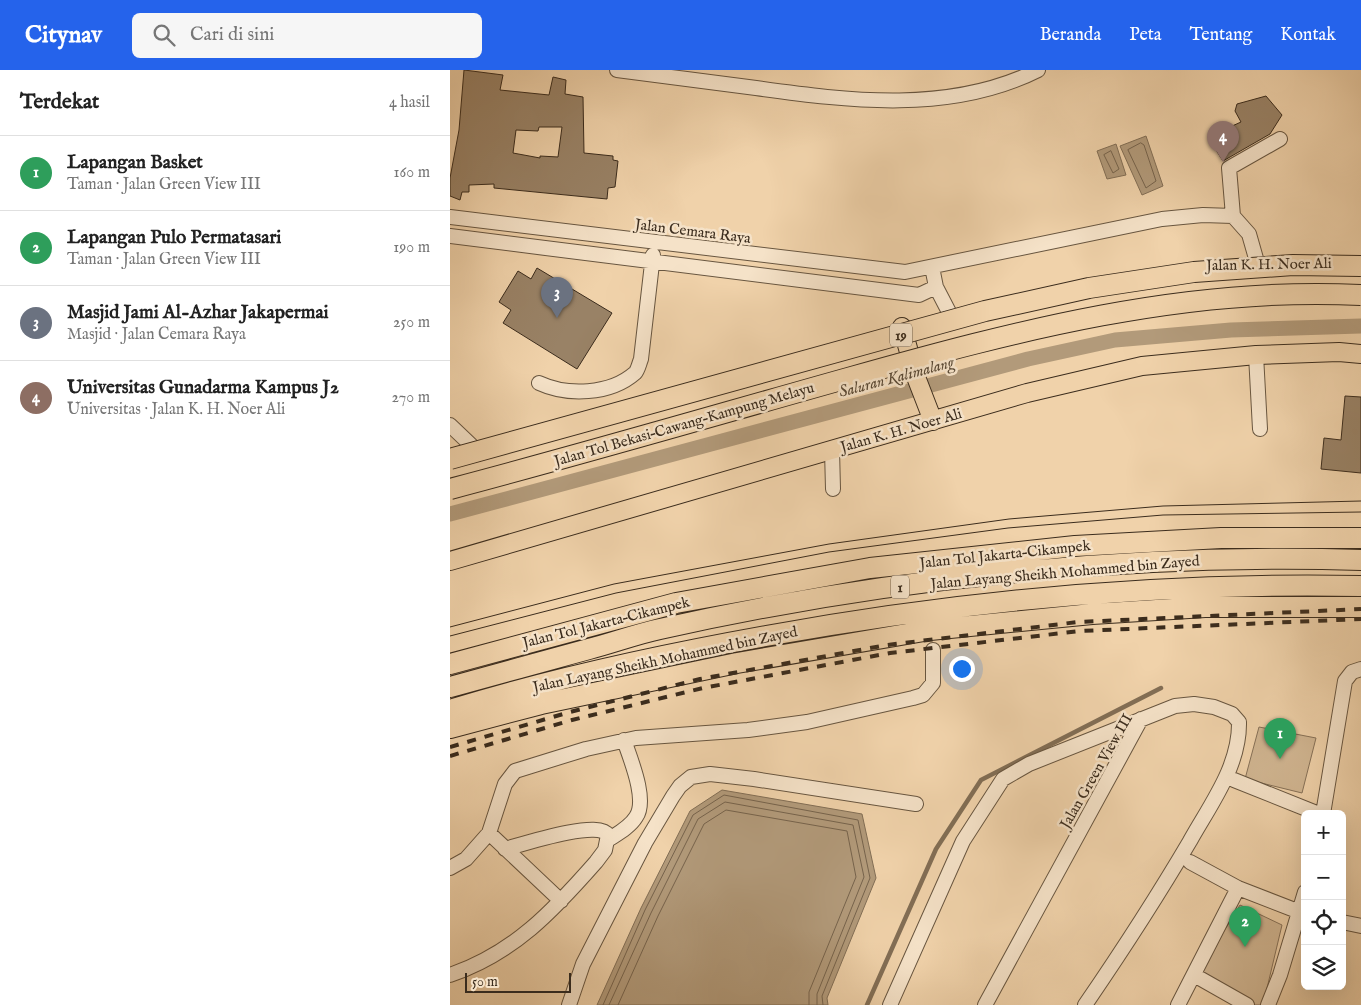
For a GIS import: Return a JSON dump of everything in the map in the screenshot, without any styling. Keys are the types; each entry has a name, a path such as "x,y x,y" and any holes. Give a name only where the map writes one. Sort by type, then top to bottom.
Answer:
{"highway":[{"name":"Jalan Tol Bekasi–Cawang–Kampung Melayu","path":"450,460 986,311 1089,288 1194,272 1293,265 1361,264"},
{"name":"Jalan Tol Bekasi–Cawang–Kampung Melayu","path":"450,488 990,338 1095,316 1182,302 1260,296 1361,295"},
{"name":"Jalan Tol Jakarta–Cikampek","path":"450,664 676,603 870,568 1075,546 1221,538 1361,538"},
{"name":"Jalan Layang Sheikh Mohammed bin Zayed","path":"450,687 658,629 775,605 874,590 1121,564 1218,560 1361,560"},
{"name":"Jalan Layang Sheikh Mohammed bin Zayed","path":"450,710 587,673 702,648 912,611 996,600 1109,590 1216,585 1361,586"},
{"path":"450,728 541,704 737,663 930,630 1092,614 1205,607 1361,606"}],"main road":[{"name":"Jalan K. H. Noer Ali","path":"450,451 1044,290 1131,274 1257,262 1361,264"},
{"path":"902,327 916,377 931,415"},
{"name":"Jalan K. H. Noer Ali","path":"450,560 832,450 931,415 1108,373 1142,366 1256,355 1339,352 1361,354"}],"street":[{"path":"617,70 796,94 871,100 907,100 973,94 1014,81 1038,70"},
{"path":"1257,262 1249,234 1233,216 1229,168 1280,140"},
{"name":"Jalan Cemara Raya","path":"450,217 905,272 1162,219 1203,215 1233,216"},
{"path":"450,236 652,263 919,295 936,286"},
{"path":"539,383 550,388 571,392 591,391 618,383 636,372 641,359 655,243"},
{"path":"932,267 936,286 950,314"},
{"path":"1256,355 1260,429"},
{"path":"450,425 471,445"},
{"path":"832,450 833,489"},
{"path":"450,868 466,859 489,833 505,784 515,772 586,749 624,740 748,730 807,722 913,698 923,695 933,683 933,650"},
{"path":"1324,810 1346,681 1352,672 1361,669"},
{"name":"Jalan Green View III","path":"985,1005 1142,719 1159,711 1184,705 1214,707 1232,714 1237,718 1239,727 1236,744 1223,783 1166,882 1085,1005"},
{"path":"890,1005 963,841 1003,779 1029,764 1142,719"},
{"path":"450,975 492,957 533,929 601,856 608,840 634,820 640,807 639,790 624,740"},
{"path":"569,1005 583,964 645,843 673,796 691,777 710,774 754,779 916,804"},
{"path":"1234,780 1309,810"},
{"path":"505,849 589,829 605,830 608,840"},
{"path":"489,833 561,901"},
{"path":"1190,862 1238,888 1301,913"},
{"path":"1178,1005 1238,888"},
{"path":"1268,1005 1301,916"},
{"path":"1346,923 1361,926"},
{"path":"1194,975 1247,1005"}],"shaded area":[{"path":"1259,727 1316,738 1302,793 1245,779"},
{"path":"1240,905 1282,925 1263,1005 1255,1005 1200,970"}],"water":[{"path":"1146,136 1163,186 1142,195 1120,146"},
{"path":"1116,144 1126,175 1107,179 1097,151"},
{"path":"722,790 862,814 876,878 827,998 828,1005 597,1005 641,908 690,811"}],"building":[{"path":"464,70 503,75 500,90 549,95 553,77 566,80 565,94 583,97 584,153 613,156 613,160 618,161 615,187 608,188 607,199 494,188 494,184 469,185 469,192 462,192 460,200 450,196 450,178 459,130","holes":["539,127 562,127 558,157 540,156 540,158 513,153 516,130 538,131"]},
{"path":"1266,96 1282,115 1270,134 1223,161 1208,137 1241,122 1235,111 1237,104"},
{"path":"537,268 612,313 577,369 503,323 511,310 499,302 518,271 531,279"},
{"path":"1345,396 1361,397 1361,473 1321,469 1324,438 1341,440"}],"waterway":[{"name":"Saluran Kalimalang","path":"450,514 1028,359 1115,340 1231,330 1361,326"},
{"path":"867,1005 936,849 981,780 1161,688"}],"tram line":[{"path":"450,627 614,584 829,544 1009,519 1163,506 1361,501"},
{"path":"450,636 616,593 829,552 1008,528 1163,515 1361,512"}],"railway":[{"path":"450,747 570,712 700,679 887,645 1078,622 1361,609"},
{"path":"450,756 572,720 703,688 890,653 1080,631 1361,619"}],"place":[{"name":"Universitas Gunadarma Kampus J2","path":"1223,162"},
{"name":"Masjid Jami Al-Azhar Jakapermai","path":"557,318"},
{"name":"Lapangan Basket","path":"1280,759"},
{"name":"Lapangan Pulo Permatasari","path":"1245,947"}]}
